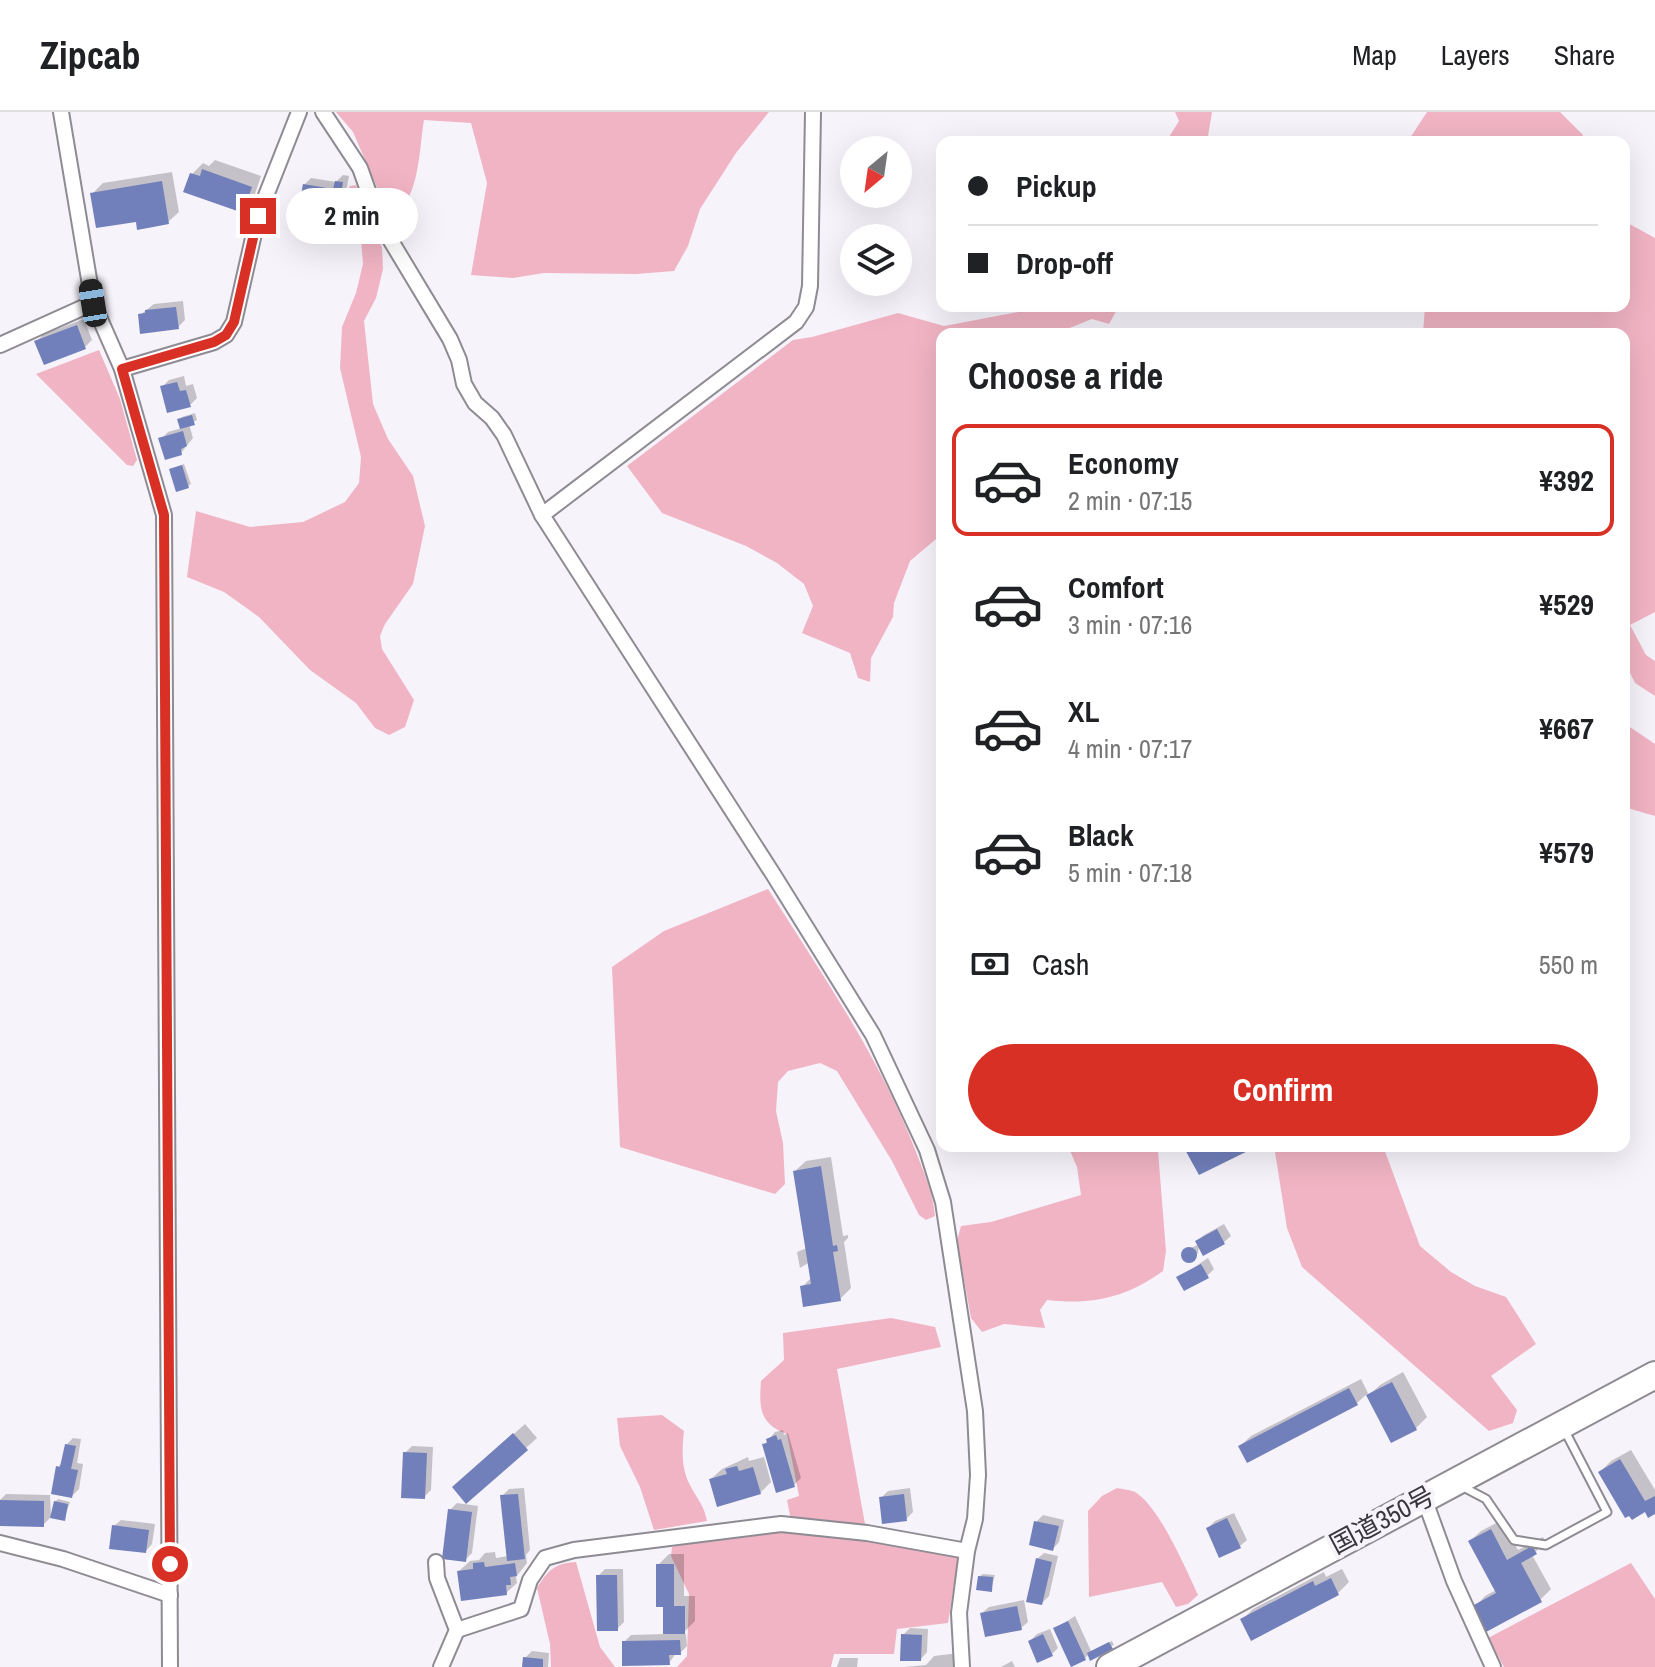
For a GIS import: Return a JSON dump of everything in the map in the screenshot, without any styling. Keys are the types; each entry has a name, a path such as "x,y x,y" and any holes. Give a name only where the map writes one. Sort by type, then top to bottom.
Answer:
{"highway":[{"name":"国道350号","path":"1110,1667 1655,1375"}],"street":[{"path":"61,112 93,303 122,369 164,515 170,1667"},
{"path":"122,369 214,342 226,335 234,322 258,216 299,112"},
{"path":"323,112 360,168 379,221 450,339 464,384 475,403 492,418 504,435 542,515 873,1035 927,1150 943,1202 975,1411 978,1475 975,1519 967,1551 959,1613 962,1667"},
{"path":"542,515 796,322 806,307 810,286 813,112"},
{"path":"0,345 93,303"},
{"path":"1424,1498 1454,1581 1493,1667"},
{"path":"457,1630 521,1609 530,1580 545,1558 574,1550 781,1524 867,1533 967,1551"},
{"path":"0,1543 63,1559 170,1595"},
{"path":"436,1562 437,1578 457,1630 441,1667"}],"lane":[{"path":"1461,1478 1467,1489 1486,1499 1514,1540 1546,1545 1595,1519 1607,1512 1562,1424"}],"shaded area":[{"path":"336,112 769,112 736,153 700,209 688,246 674,271 636,274 544,273 513,278 471,275 487,183 471,123 424,120 412,189 407,201 389,215 353,132"},
{"path":"1175,112 1212,112 1208,136 1170,136 1179,121"},
{"path":"1427,112 1560,112 1583,135 1411,136"},
{"path":"356,185 382,247 383,269 376,298 364,321 373,404 388,439 413,476 425,526 413,584 380,636 382,649 414,700 405,727 389,735 375,728 356,703 310,670 259,617 224,592 187,577 196,511 250,527 303,522 345,502 359,483 361,457 340,368 342,327 356,293 363,264 361,239 345,193 350,186"},
{"path":"1630,224 1655,238 1655,612 1630,625 1630,328 1423,328 1425,312 1630,312"},
{"path":"1018,312 1116,312 1109,324 1092,319 1070,328 936,328 936,539 910,561 894,603 893,617 871,658 870,682 858,678 850,653 802,633 813,606 804,584 777,563 746,546 662,513 627,466 793,340 898,313 944,326"},
{"path":"99,350 120,399 137,460 133,466 127,465 36,374"},
{"path":"1630,625 1646,655 1655,661 1655,696 1635,683 1630,673"},
{"path":"1630,727 1655,744 1655,816 1630,809"},
{"path":"768,889 849,1017 885,1083 925,1175 935,1216 926,1220 919,1215 892,1161 837,1071 820,1063 788,1071 778,1082 776,1111 783,1143 785,1184 775,1194 620,1147 612,967 664,931"},
{"path":"1071,1152 1158,1152 1166,1251 1163,1271 1135,1288 1108,1298 1047,1300 1040,1310 1045,1328 1004,1324 982,1332 971,1318 957,1241 961,1226 991,1222 1081,1195 1077,1167"},
{"path":"1275,1152 1385,1152 1420,1246 1451,1272 1475,1286 1506,1297 1536,1344 1491,1376 1517,1410 1513,1423 1489,1431 1302,1267 1287,1228"},
{"path":"891,1318 935,1327 941,1347 837,1369 865,1524 791,1520 787,1500 799,1496 787,1434 766,1420 760,1399 761,1381 784,1360 783,1333"},
{"path":"662,1415 684,1431 685,1472 707,1521 654,1530 640,1487 620,1446 617,1418"},
{"path":"1117,1488 1135,1492 1144,1499 1162,1524 1198,1595 1188,1604 1176,1607 1162,1582 1089,1597 1088,1511 1102,1496"},
{"path":"786,1532 882,1542 958,1558 948,1623 897,1629 894,1654 834,1654 831,1667 677,1667 687,1656 689,1594 671,1556 672,1547 701,1540"},
{"path":"576,1562 600,1647 615,1667 551,1667 550,1644 537,1588 553,1569"},
{"path":"1631,1563 1655,1599 1655,1667 1504,1667 1488,1638"}],"building":[{"path":"202,169 252,187 243,213 183,192 190,173 200,176"},
{"path":"162,181 169,224 137,230 136,222 96,228 90,193"},
{"path":"335,181 343,182 341,196 333,195 331,206 320,204 319,213 298,210 303,184 333,189"},
{"path":"176,307 179,329 140,334 138,314 145,313 145,310"},
{"path":"77,325 86,349 44,365 34,341"},
{"path":"177,382 180,391 186,390 191,407 167,413 160,386"},
{"path":"192,415 195,425 180,429 177,419"},
{"path":"183,431 187,446 181,449 182,455 165,460 158,438"},
{"path":"182,465 189,488 176,492 169,469"},
{"path":"1186,1152 1246,1152 1199,1175"},
{"path":"821,1166 833,1246 837,1245 838,1251 833,1252 841,1301 803,1307 800,1286 811,1284 793,1171"},
{"path":"1217,1229 1225,1244 1203,1256 1195,1241"},
{"path":"1189,1247 1197,1255 1189,1263 1181,1255"},
{"path":"1201,1264 1209,1278 1184,1291 1176,1277"},
{"path":"1392,1382 1417,1430 1391,1443 1366,1395"},
{"path":"1349,1388 1358,1405 1247,1463 1238,1446"},
{"path":"513,1433 528,1450 466,1504 452,1487"},
{"path":"776,1435 778,1440 781,1439 795,1487 776,1493 762,1444"},
{"path":"65,1444 76,1446 71,1469 78,1470 72,1498 51,1494 56,1466 60,1467"},
{"path":"403,1452 427,1453 425,1499 401,1498"},
{"path":"1620,1459 1645,1501 1655,1496 1655,1514 1648,1518 1645,1512 1632,1520 1629,1516 1625,1518 1598,1472"},
{"path":"737,1466 739,1471 753,1467 761,1494 717,1507 709,1479 727,1474 725,1469"},
{"path":"518,1494 525,1559 507,1561 500,1495"},
{"path":"904,1494 907,1521 882,1524 879,1497"},
{"path":"0,1500 44,1501 44,1527 0,1526"},
{"path":"54,1501 68,1504 65,1521 50,1518"},
{"path":"448,1509 472,1512 466,1562 442,1559"},
{"path":"1227,1518 1241,1548 1219,1558 1206,1528"},
{"path":"1034,1521 1059,1526 1053,1551 1029,1545"},
{"path":"112,1525 149,1530 146,1553 109,1549"},
{"path":"1491,1529 1507,1560 1532,1546 1537,1554 1521,1563 1542,1602 1486,1632 1472,1606 1496,1593 1468,1541"},
{"path":"1036,1558 1052,1562 1042,1605 1026,1602"},
{"path":"484,1562 485,1567 515,1563 517,1576 510,1577 511,1585 506,1585 507,1595 461,1601 457,1571 473,1569 473,1563"},
{"path":"656,1564 674,1564 674,1606 685,1606 685,1634 663,1634 663,1607 656,1607"},
{"path":"596,1575 617,1575 618,1631 597,1631"},
{"path":"978,1576 993,1577 992,1592 976,1590"},
{"path":"1331,1578 1339,1595 1251,1641 1240,1619 1313,1581 1315,1586"},
{"path":"1017,1606 1022,1630 985,1637 980,1613"},
{"path":"1068,1621 1086,1660 1071,1667 1053,1628"},
{"path":"901,1634 922,1635 921,1661 900,1661"},
{"path":"1043,1634 1053,1656 1037,1663 1028,1641"},
{"path":"680,1640 681,1655 669,1655 670,1665 622,1666 622,1641"},
{"path":"1109,1642 1113,1649 1090,1661 1087,1653"},
{"path":"523,1657 543,1659 543,1667 522,1667"}],"route":[{"path":"170,1564 164,515 122,369 214,342 226,335 234,322 258,216"}]}
